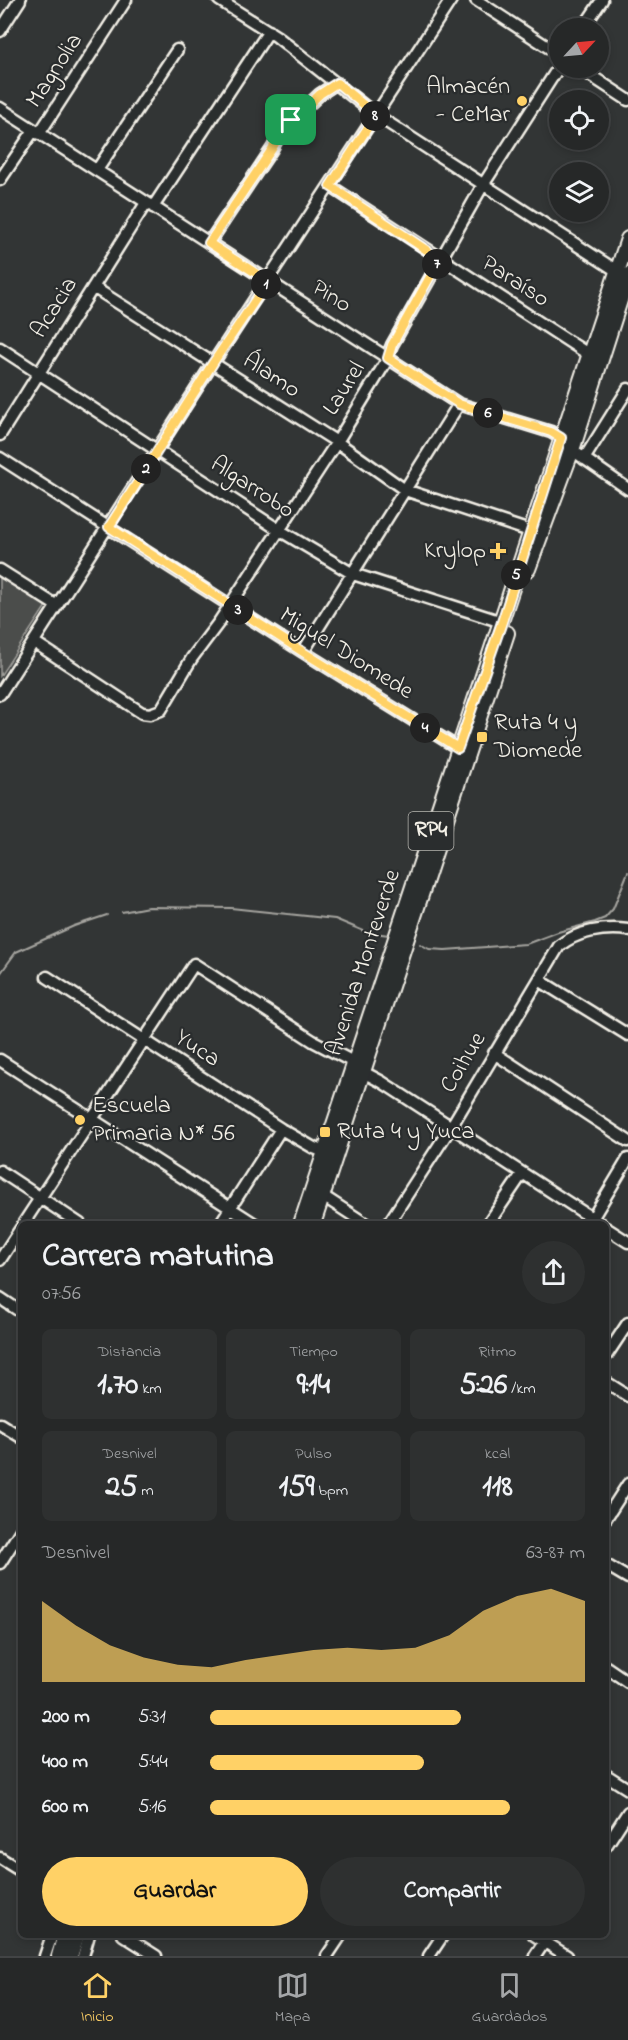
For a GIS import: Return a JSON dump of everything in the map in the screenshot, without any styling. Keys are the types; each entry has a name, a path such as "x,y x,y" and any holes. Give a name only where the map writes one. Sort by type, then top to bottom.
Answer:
{"main road":[{"name":"Avenida Monteverde","path":"303,1221 325,1152 359,1068 531,559 572,450 625,276 628,238"},
{"name":"Avenida Monteverde","path":"314,1221 458,748 502,622 588,354 625,276"},
{"path":"59,1956 64,1938"},
{"path":"70,1956 76,1938"}],"street":[{"name":"Magnolia","path":"0,180 37,132 126,0"},
{"path":"219,0 269,32 376,115 625,276"},
{"path":"0,694 451,0"},
{"path":"476,0 549,48"},
{"path":"590,18 602,0"},
{"path":"0,32 16,1"},
{"name":"Acacia","path":"0,435 93,287 269,32"},
{"path":"97,170 177,50"},
{"name":"Laurel","path":"34,642 142,713 150,714 161,710 188,665 337,442 388,358 392,345 483,184 552,78"},
{"path":"594,78 628,100"},
{"path":"209,243 283,129 320,94 337,83"},
{"name":"Pino","path":"0,108 459,404 551,432 561,438"},
{"name":"Paraíso","path":"330,186 588,354"},
{"name":"Álamo","path":"93,287 337,442 405,490 530,531"},
{"name":"Algarrobo","path":"0,348 157,452 352,574 502,622"},
{"path":"584,459 628,389"},
{"path":"303,652 459,404"},
{"path":"561,438 572,450 628,489"},
{"name":"Miguel Diomede","path":"0,458 303,652 458,748"},
{"path":"0,570 57,606"},
{"name":"Coihue","path":"390,1221 451,1127 559,946 568,939 585,933 628,930"},
{"path":"25,1221 194,964 313,1041 382,1082 592,1221"},
{"name":"Yuca","path":"47,977 281,1129 325,1152"},
{"path":"539,980 628,1035"},
{"path":"494,1053 628,1141"},
{"path":"0,1060 250,1221"},
{"path":"222,1221 281,1129"},
{"path":"595,1221 628,1159"},
{"path":"0,1172 76,1221"},
{"path":"490,1221 522,1174"},
{"path":"323,1196 361,1221"},
{"path":"609,1230 628,1242"},
{"path":"0,1260 18,1232"},
{"path":"0,1298 18,1310"},
{"path":"609,1352 628,1323"},
{"path":"609,1384 628,1396"},
{"path":"0,1424 18,1435"},
{"path":"609,1513 628,1484"},
{"path":"0,1563 18,1535"},
{"path":"609,1567 628,1578"},
{"path":"609,1669 628,1682"},
{"path":"609,1776 628,1789"},
{"path":"609,1841 628,1812"},
{"path":"0,1858 18,1869"},
{"path":"45,1956 51,1938"},
{"path":"83,1956 88,1938"},
{"path":"128,1938 156,1956"},
{"path":"327,1956 339,1938"},
{"path":"429,1956 440,1938"},
{"path":"535,1956 546,1938 567,1956"}],"shaded area":[{"path":"0,573 44,602 46,606 0,676"}],"waterway":[{"path":"420,944 429,949 445,950 526,944 595,922 605,918 613,909 628,872"},
{"path":"122,912 148,907 231,908 335,919 366,932 389,935"},
{"path":"0,974 16,952 74,926 107,915"}],"place":[{"name":"Almacén - CeMar","path":"522,101"},
{"name":"Krylop","path":"498,551"},
{"name":"Ruta 4 y Diomede","path":"482,737"},
{"name":"Escuela Primaria N* 56","path":"80,1120"},
{"name":"Ruta 4 y Yuca","path":"325,1132"}],"route":[{"path":"337,83 376,115 330,186 440,259 392,345 388,358 459,404 551,432 561,438 502,622 458,748 303,652 109,527 268,281 209,243 291,120 320,94 337,83"}]}
